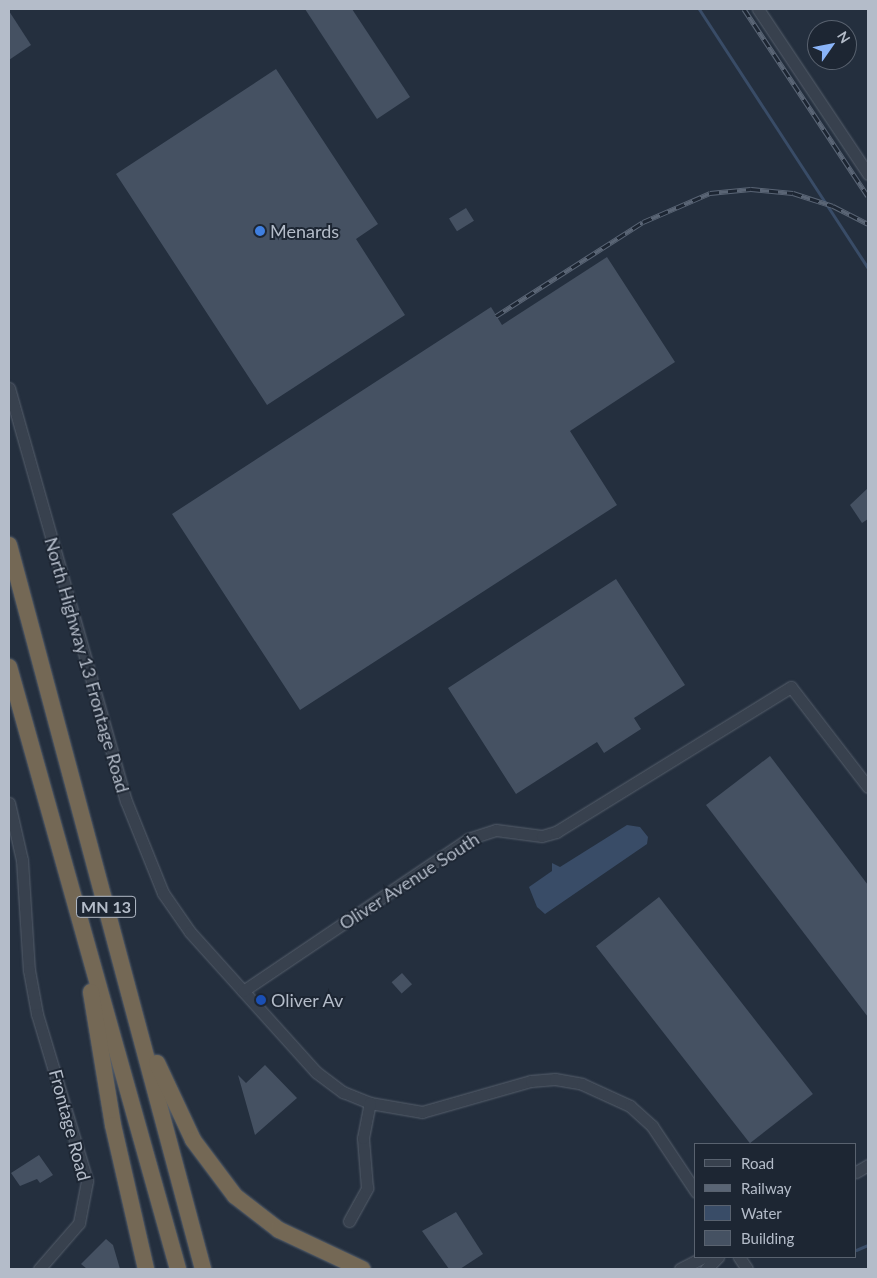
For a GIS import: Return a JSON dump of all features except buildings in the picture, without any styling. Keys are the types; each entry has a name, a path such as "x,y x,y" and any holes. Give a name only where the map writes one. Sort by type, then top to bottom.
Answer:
{"highway":[{"name":"MN 13","path":"9,545 203,1269"},
{"name":"MN 13","path":"9,667 178,1269"},
{"path":"81,923 113,1124 146,1269"},
{"path":"121,964 171,1097 215,1172 235,1196 279,1230 362,1269"}],"street":[{"path":"758,9 868,174"},
{"name":"North Highway 13 Frontage Road","path":"9,388 126,801 163,893 190,932 316,1072 343,1092 370,1102 422,1112 532,1081 555,1078 582,1084 630,1106 652,1126 694,1189"},
{"name":"Oliver Avenue South","path":"243,991 468,839 496,830 542,836 556,832 791,687 868,787"},
{"name":"Frontage Road","path":"9,803 22,860 29,970 44,1036 87,1181 79,1223 42,1266"},
{"path":"349,1221 367,1188 362,1138 370,1102"},
{"path":"857,1171 868,1165"},
{"path":"680,1269 702,1258"},
{"path":"706,1269 717,1258"},
{"path":"740,1258 747,1269"}],"water":[{"path":"627,825 640,827 648,837 647,844 545,914 537,907 529,887 552,871 552,863 560,867"}],"waterway":[{"path":"699,9 868,268"},
{"path":"857,1250 868,1245"}],"railway":[{"path":"744,9 868,196"},
{"path":"496,316 643,222 710,193 751,189 793,193 833,206 868,224"}],"place":[{"name":"Menards","path":"260,231"},
{"name":"Oliver Av","path":"261,1000"}]}
